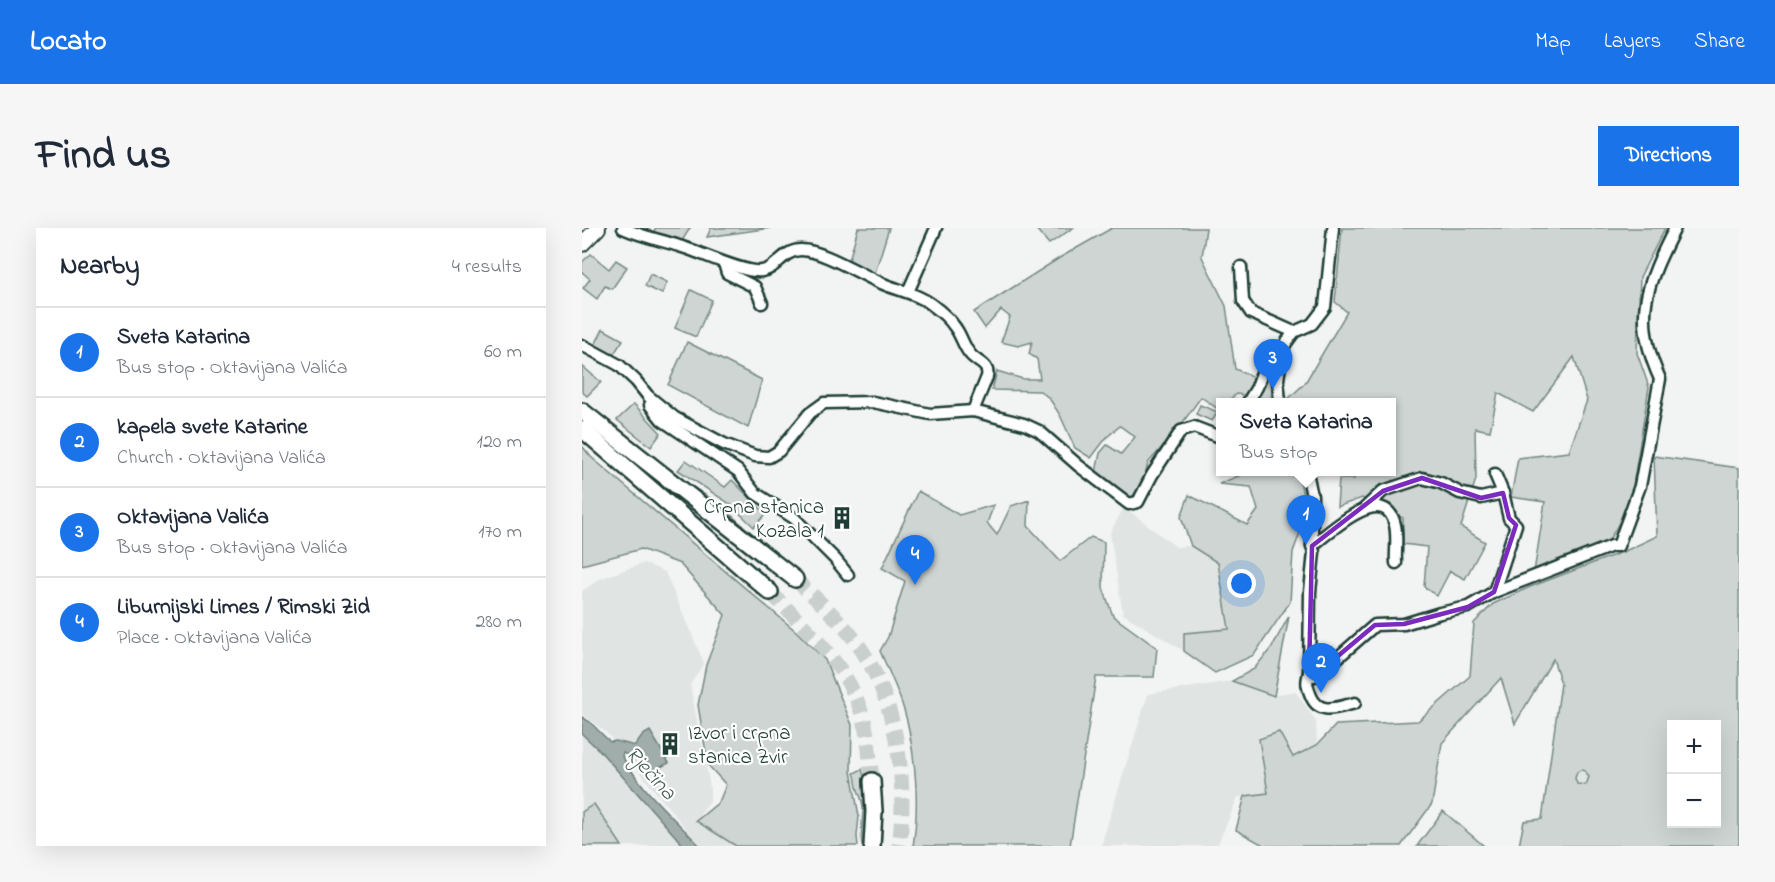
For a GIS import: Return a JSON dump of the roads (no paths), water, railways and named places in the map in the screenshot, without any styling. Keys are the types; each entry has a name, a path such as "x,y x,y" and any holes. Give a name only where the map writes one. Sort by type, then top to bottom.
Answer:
{"highway":[{"path":"582,411 795,579"},
{"path":"582,429 770,592"},
{"path":"872,781 874,811 872,846"}],"main road":[{"path":"582,244 598,228"}],"street":[{"path":"623,228 681,246 724,263 760,272 769,269 782,256 791,251 802,250 816,253 883,284 909,292 930,304 955,326 970,354 986,366 987,377 973,411"},
{"path":"909,292 936,228"},
{"path":"1280,398 1278,380 1282,351 1294,332 1312,324 1325,307 1333,228"},
{"path":"1309,673 1314,676 1319,674 1375,625 1404,624 1468,607 1494,592 1612,546 1618,546 1640,486 1660,379 1652,363 1644,334 1644,319 1652,278 1675,228"},
{"path":"724,263 727,273 755,287 762,303"},
{"path":"1241,267 1243,301 1251,313 1294,332"},
{"path":"582,345 619,365 648,396 675,418 724,444 762,457 769,457 779,452 813,409 824,403 873,402 930,414 973,411 1024,424 1040,431 1079,466 1129,504 1138,502 1152,475 1181,431 1194,427 1216,435"},
{"path":"1250,398 1267,359 1282,351"},
{"path":"648,396 648,402 662,420 738,471 755,493 794,518 848,575"},
{"path":"1494,592 1516,525 1509,518 1495,474"},
{"path":"1308,476 1312,496 1314,557 1310,592 1309,673 1306,683 1314,703 1322,709 1336,708 1355,702"},
{"path":"1312,546 1338,525 1364,509 1383,491 1422,478 1441,483 1460,493 1481,498 1503,494"},
{"path":"1364,509 1380,508 1390,514 1395,523 1397,537 1396,563"}],"tunnel":[{"path":"795,579 845,628 872,667 883,691 897,742 900,769 902,795 899,846"},
{"path":"770,592 826,651 849,684 864,721 872,781"}],"place":[{"name":"Oktavijana Valića","path":"1273,389"},
{"name":"Crpna stanica Kozala 1","path":"842,518"},
{"name":"Sveta Katarina","path":"1306,545"},
{"name":"Liburnijski Limes / Rimski Zid","path":"915,585"},
{"name":"kapela svete Katarine","path":"1321,693"},
{"name":"Izvor i crpna stanica Zvir","path":"670,744"}],"water label":[{"name":"Rječina","path":"652,772"}]}
